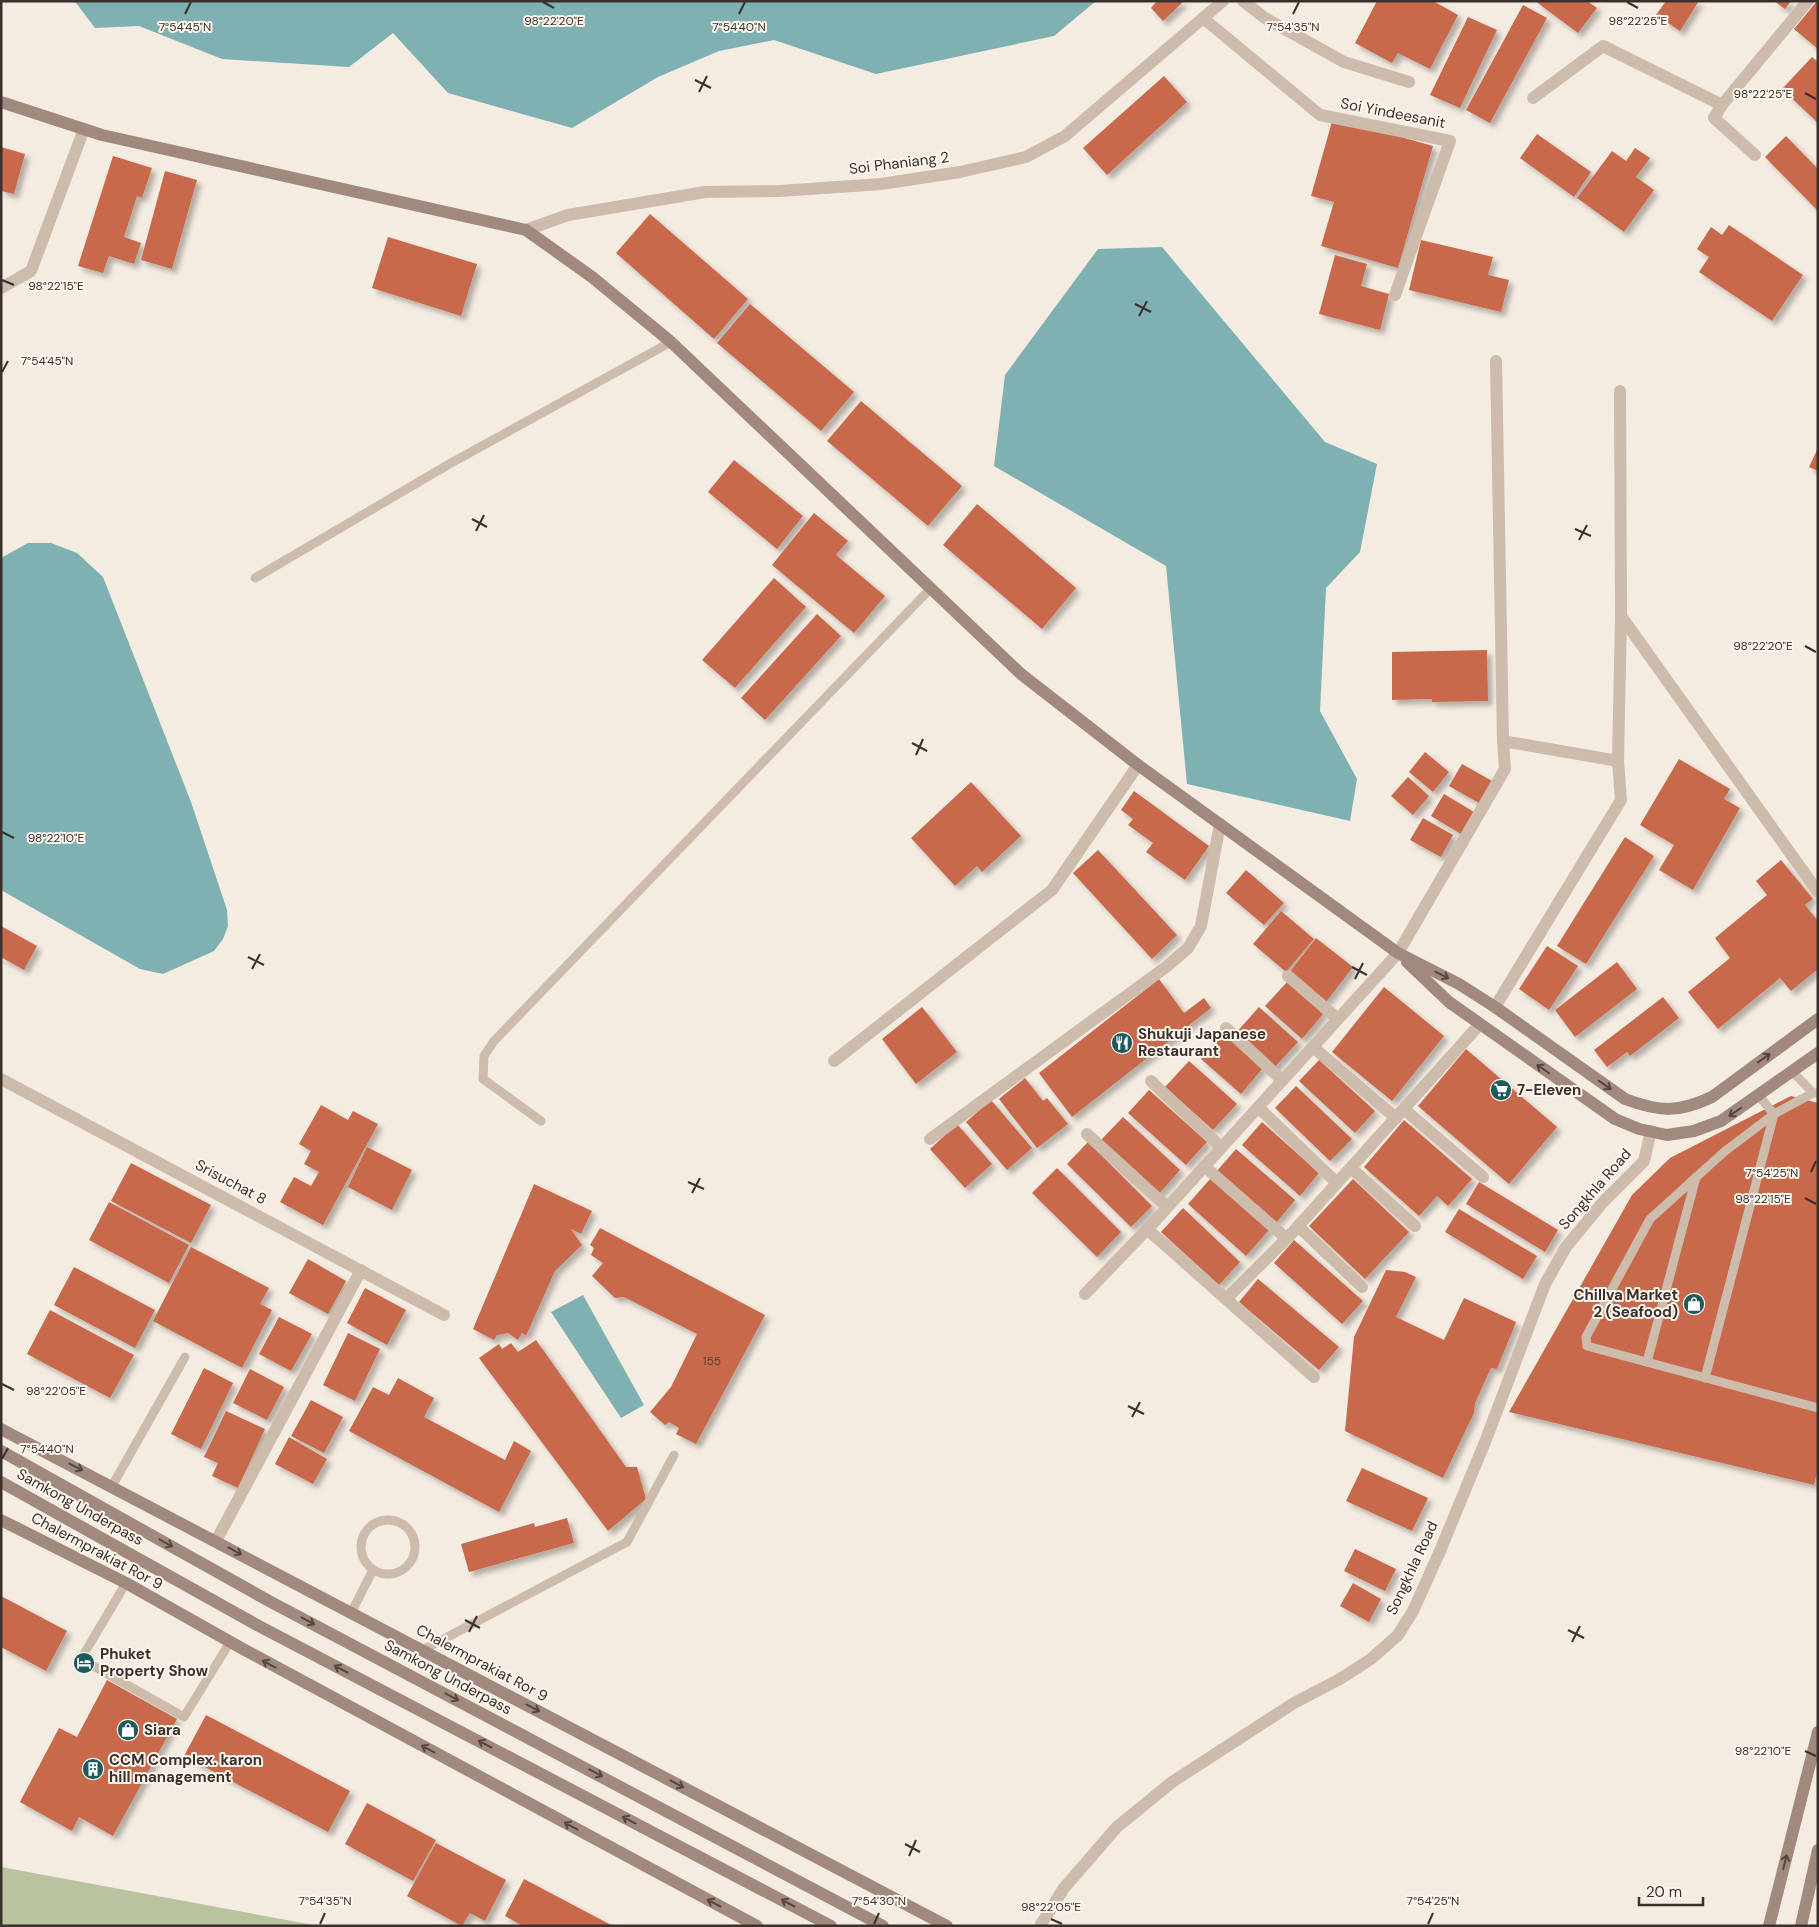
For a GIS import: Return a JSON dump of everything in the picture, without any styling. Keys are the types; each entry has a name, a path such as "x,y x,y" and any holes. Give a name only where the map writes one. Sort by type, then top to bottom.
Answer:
{"main road":[{"path":"1,102 102,135 526,230 592,277 671,342 1021,674 1138,765 1398,953 1449,1002 1615,1119 1639,1129 1667,1135 1694,1131 1721,1121 1818,1054"},
{"path":"1398,953 1459,984 1495,1007 1625,1099 1645,1106 1668,1110 1694,1106 1712,1097 1818,1019"},
{"name":"Chalermprakiat Ror 9","path":"1,1429 947,1926"},
{"name":"Samkong Underpass","path":"1,1451 269,1601 883,1926"},
{"name":"Samkong Underpass","path":"1,1482 257,1625 831,1926"},
{"name":"Chalermprakiat Ror 9","path":"1,1520 126,1584 757,1926"},
{"path":"1769,1926 1818,1732"},
{"path":"1801,1926 1813,1890 1818,1850"}],"street":[{"name":"Soi Phaniang 2","path":"526,230 568,216 705,192 780,191 881,184 960,172 1026,157 1065,136 1222,1"},
{"path":"1243,1 1265,18 1344,62 1409,82"},
{"path":"1755,155 1714,118 1722,105 1808,1"},
{"name":"Soi Yindeesanit","path":"1203,18 1320,114 1450,140 1395,294"},
{"path":"1533,98 1603,46 1722,105"},
{"path":"1,288 31,271 84,129"},
{"path":"1085,1294 1148,1229 1398,953 1506,769 1503,741 1496,361"},
{"path":"1495,1007 1621,800 1618,761 1621,616 1620,391"},
{"path":"1621,616 1818,892"},
{"path":"1503,741 1618,761"},
{"path":"834,1061 1052,890 1138,765"},
{"path":"930,1139 1166,967 1188,948 1202,926 1220,824"},
{"path":"1288,976 1338,1019"},
{"path":"1226,1299 1298,1226 1480,1024"},
{"path":"1226,1028 1282,1080"},
{"path":"1313,1047 1483,1176"},
{"name":"Srisuchat 8","path":"1,1079 444,1315"},
{"path":"1151,1081 1221,1148"},
{"path":"1258,1107 1337,1183"},
{"name":"Songkhla Road","path":"1040,1926 1064,1888 1117,1828 1172,1782 1294,1703 1340,1679 1371,1659 1398,1635 1413,1611 1440,1551 1485,1442 1545,1284 1566,1247 1603,1202 1644,1161 1651,1131"},
{"path":"1087,1134 1167,1207"},
{"path":"1204,1166 1286,1238"},
{"path":"1350,1168 1414,1226"},
{"path":"1298,1226 1362,1287"},
{"path":"1148,1229 1314,1377"},
{"path":"216,1541 360,1270"}],"lane":[{"path":"255,578 451,463 671,342"},
{"path":"541,1121 483,1079 484,1056 494,1041 930,589"},
{"path":"1792,1071 1815,1093 1774,1114 1724,1152 1650,1219 1586,1336 1587,1346 1818,1408"},
{"path":"1758,1095 1774,1114"},
{"path":"1705,1378 1774,1114"},
{"path":"1647,1362 1696,1177"},
{"path":"112,1486 185,1357"},
{"path":"423,1650 627,1542 674,1455"},
{"path":"390,1520 404,1524 414,1538 415,1555 406,1569 389,1575 373,1570 364,1559 362,1552 361,1546 366,1532 376,1523 390,1520"},
{"path":"350,1612 373,1570"},
{"path":"126,1584 81,1659 184,1717 230,1642"}],"green space":[{"path":"1,1867 319,1926 1,1926"}],"water":[{"path":"72,1 1096,1 1054,36 876,74 774,40 719,51 658,77 572,128 448,93 393,33 349,67 222,59 139,26 95,28 76,3"},
{"path":"1162,247 1325,442 1377,464 1360,552 1326,588 1320,711 1357,779 1350,821 1187,784 1166,566 994,466 1005,375 1098,249"},
{"path":"28,543 51,543 77,553 103,577 191,802 227,910 228,926 223,939 214,951 163,974 140,969 1,890 1,558"},
{"path":"583,1295 644,1405 621,1418 551,1312"}],"building":[{"path":"1157,1 1184,1 1163,21 1151,8"},
{"path":"1377,1 1433,1 1458,15 1430,69 1398,53 1392,63 1355,43"},
{"path":"1535,1 1587,1 1597,8 1578,33"},
{"path":"1666,1 1699,1 1680,31 1656,15"},
{"path":"1774,1 1791,1 1785,9"},
{"path":"1818,1 1818,49 1794,29"},
{"path":"1523,5 1547,18 1490,123 1466,110"},
{"path":"1468,17 1497,30 1460,108 1430,95"},
{"path":"1812,57 1818,62 1818,123 1782,89"},
{"path":"1164,76 1187,102 1107,175 1083,148"},
{"path":"1333,118 1433,146 1398,268 1321,246 1334,202 1311,196"},
{"path":"1537,134 1591,172 1574,197 1520,158"},
{"path":"1786,136 1818,169 1818,211 1765,157"},
{"path":"1,147 25,154 14,194 1,191"},
{"path":"1635,148 1650,158 1636,177 1654,190 1624,232 1577,198 1612,151 1626,161"},
{"path":"113,156 152,168 142,198 137,196 124,237 141,243 134,264 109,256 103,273 78,266"},
{"path":"165,171 197,180 172,269 141,260"},
{"path":"650,214 748,299 714,339 616,253"},
{"path":"1729,225 1803,275 1772,321 1699,272 1709,257 1697,249 1711,227 1722,235"},
{"path":"388,237 477,264 461,316 372,288"},
{"path":"1421,240 1493,257 1488,275 1509,280 1501,312 1409,290"},
{"path":"1335,255 1367,264 1361,286 1389,294 1380,330 1319,314"},
{"path":"750,304 854,392 821,431 717,343"},
{"path":"861,401 962,486 928,526 827,441"},
{"path":"1818,448 1818,471 1809,467"},
{"path":"734,460 803,516 777,549 708,492"},
{"path":"977,504 1076,588 1042,629 943,545"},
{"path":"814,513 848,541 836,555 885,596 854,633 772,565"},
{"path":"774,578 806,607 735,688 702,660"},
{"path":"817,614 841,636 765,720 741,698"},
{"path":"1487,650 1488,701 1432,702 1432,699 1392,700 1392,652"},
{"path":"1425,752 1449,772 1433,792 1409,772"},
{"path":"1679,759 1730,789 1724,799 1740,808 1693,890 1659,870 1674,845 1640,825"},
{"path":"1462,764 1492,781 1479,803 1449,786"},
{"path":"1408,777 1429,796 1413,815 1391,796"},
{"path":"971,782 1021,836 982,872 977,866 955,886 911,838"},
{"path":"1134,791 1209,846 1185,880 1146,852 1153,843 1128,825 1133,819 1121,810"},
{"path":"1444,794 1474,812 1461,834 1431,816"},
{"path":"1423,818 1453,835 1441,857 1410,840"},
{"path":"1625,837 1654,856 1586,964 1557,946"},
{"path":"1098,850 1177,935 1152,959 1073,873"},
{"path":"1781,860 1813,899 1805,905 1818,921 1818,969 1791,991 1780,978 1718,1029 1688,992 1730,958 1715,938 1767,895 1756,881"},
{"path":"1246,870 1284,903 1264,925 1226,893"},
{"path":"1281,911 1314,939 1286,972 1253,944"},
{"path":"1,926 37,946 24,970 1,957"},
{"path":"1316,938 1353,967 1326,1002 1289,973"},
{"path":"1547,946 1578,966 1549,1010 1519,989"},
{"path":"1617,962 1637,989 1575,1037 1555,1010"},
{"name":"Shukuji Japanese Restaurant","path":"1159,979 1184,1013 1204,998 1211,1008 1072,1117 1039,1073"},
{"path":"1288,981 1324,1013 1302,1039 1265,1006"},
{"path":"1384,987 1444,1036 1392,1101 1332,1052"},
{"path":"1663,997 1679,1018 1630,1056 1627,1052 1607,1067 1594,1050"},
{"path":"922,1007 957,1052 916,1084 882,1039"},
{"path":"1259,1007 1298,1042 1273,1069 1235,1034"},
{"path":"1223,1033 1263,1068 1241,1094 1201,1059"},
{"path":"1466,1049 1557,1127 1509,1184 1418,1106"},
{"path":"1319,1060 1375,1111 1355,1133 1299,1081"},
{"path":"1189,1061 1237,1104 1213,1130 1165,1087"},
{"path":"1025,1078 1043,1101 1047,1098 1068,1124 1037,1148 999,1099"},
{"path":"1296,1086 1352,1139 1330,1161 1275,1108"},
{"path":"1149,1090 1207,1142 1186,1165 1128,1113"},
{"name":"Chillva Market 2 (Seafood)","path":"1791,1096 1818,1103 1818,1468 1814,1485 1509,1412 1632,1195 1670,1158"},
{"path":"991,1100 1032,1148 1007,1170 966,1122"},
{"path":"321,1105 348,1120 353,1111 378,1124 323,1225 280,1202 294,1177 311,1186 319,1172 304,1164 311,1151 299,1144"},
{"path":"1123,1117 1180,1170 1158,1195 1100,1141"},
{"path":"1404,1120 1472,1179 1448,1206 1437,1196 1419,1216 1364,1167"},
{"path":"1262,1122 1319,1173 1300,1196 1242,1145"},
{"path":"957,1124 992,1164 965,1188 930,1149"},
{"path":"1088,1142 1152,1206 1131,1227 1067,1164"},
{"path":"367,1147 412,1170 392,1210 348,1187"},
{"path":"1236,1149 1295,1200 1276,1223 1216,1172"},
{"path":"131,1163 211,1205 191,1243 111,1201"},
{"path":"1057,1168 1121,1232 1097,1257 1032,1193"},
{"path":"1211,1178 1270,1229 1246,1256 1188,1204"},
{"path":"1353,1179 1409,1232 1365,1279 1309,1226"},
{"path":"1479,1182 1558,1230 1545,1252 1466,1204"},
{"path":"534,1184 592,1211 581,1234 571,1229 582,1245 555,1271 526,1336 522,1333 518,1340 508,1333 497,1335 494,1340 473,1329"},
{"path":"109,1202 189,1245 169,1283 89,1240"},
{"path":"1183,1208 1240,1262 1219,1285 1161,1232"},
{"path":"1459,1209 1537,1256 1523,1279 1445,1232"},
{"path":"600,1228 765,1315 696,1444 676,1434 679,1428 669,1422 665,1425 650,1412 671,1387 697,1334 624,1297 615,1298 592,1276 603,1263 591,1255 594,1248 590,1245"},
{"path":"1294,1240 1363,1301 1342,1324 1274,1263"},
{"path":"191,1247 269,1288 260,1304 272,1310 242,1368 153,1321"},
{"path":"308,1259 346,1281 328,1314 289,1293"},
{"path":"74,1267 155,1310 135,1348 54,1305"},
{"path":"1386,1270 1405,1272 1416,1277 1396,1317 1444,1340 1464,1298 1516,1322 1497,1369 1491,1368 1475,1403 1474,1413 1443,1478 1345,1431 1354,1337"},
{"path":"1258,1279 1339,1347 1319,1370 1239,1302"},
{"path":"365,1288 406,1310 387,1345 347,1323"},
{"path":"50,1310 134,1355 110,1398 27,1354"},
{"path":"279,1317 312,1334 291,1371 259,1354"},
{"path":"348,1333 380,1349 355,1401 323,1385"},
{"path":"536,1340 626,1467 637,1467 646,1499 608,1531 479,1358 499,1344 502,1349 511,1343 518,1352"},
{"path":"204,1368 233,1383 201,1449 171,1434"},
{"path":"250,1369 284,1387 267,1420 233,1403"},
{"path":"398,1378 434,1398 424,1417 505,1460 514,1441 531,1451 499,1512 349,1431 373,1387 389,1395"},
{"path":"311,1400 343,1417 324,1453 291,1436"},
{"path":"226,1411 265,1429 238,1488 212,1476 218,1463 204,1457"},
{"path":"289,1437 327,1459 313,1484 275,1464"},
{"path":"1362,1468 1428,1498 1412,1531 1346,1501"},
{"path":"567,1518 574,1543 469,1572 461,1544 534,1523 535,1527"},
{"path":"1355,1549 1396,1569 1385,1591 1344,1571"},
{"path":"1353,1583 1381,1599 1369,1622 1340,1606"},
{"path":"1,1596 67,1631 46,1671 1,1647"},
{"name":"CCM Complex. karon hill management","path":"107,1680 177,1719 113,1836 79,1817 72,1831 20,1802 59,1728 77,1737"},
{"path":"206,1715 350,1791 328,1832 184,1756"},
{"path":"367,1803 436,1840 413,1881 345,1844"},
{"path":"436,1843 506,1880 485,1921 470,1913 462,1926 407,1896"},
{"path":"524,1879 613,1926 523,1926 505,1916"}],"place":[{"name":"Shukuji Japanese Restaurant","path":"1122,1043"},
{"name":"7-Eleven","path":"1501,1090"},
{"name":"Chillva Market 2 (Seafood)","path":"1694,1304"},
{"name":"Phuket Property Show","path":"84,1663"},
{"name":"Siara","path":"128,1730"},
{"name":"CCM Complex. karon hill management","path":"93,1769"}]}
